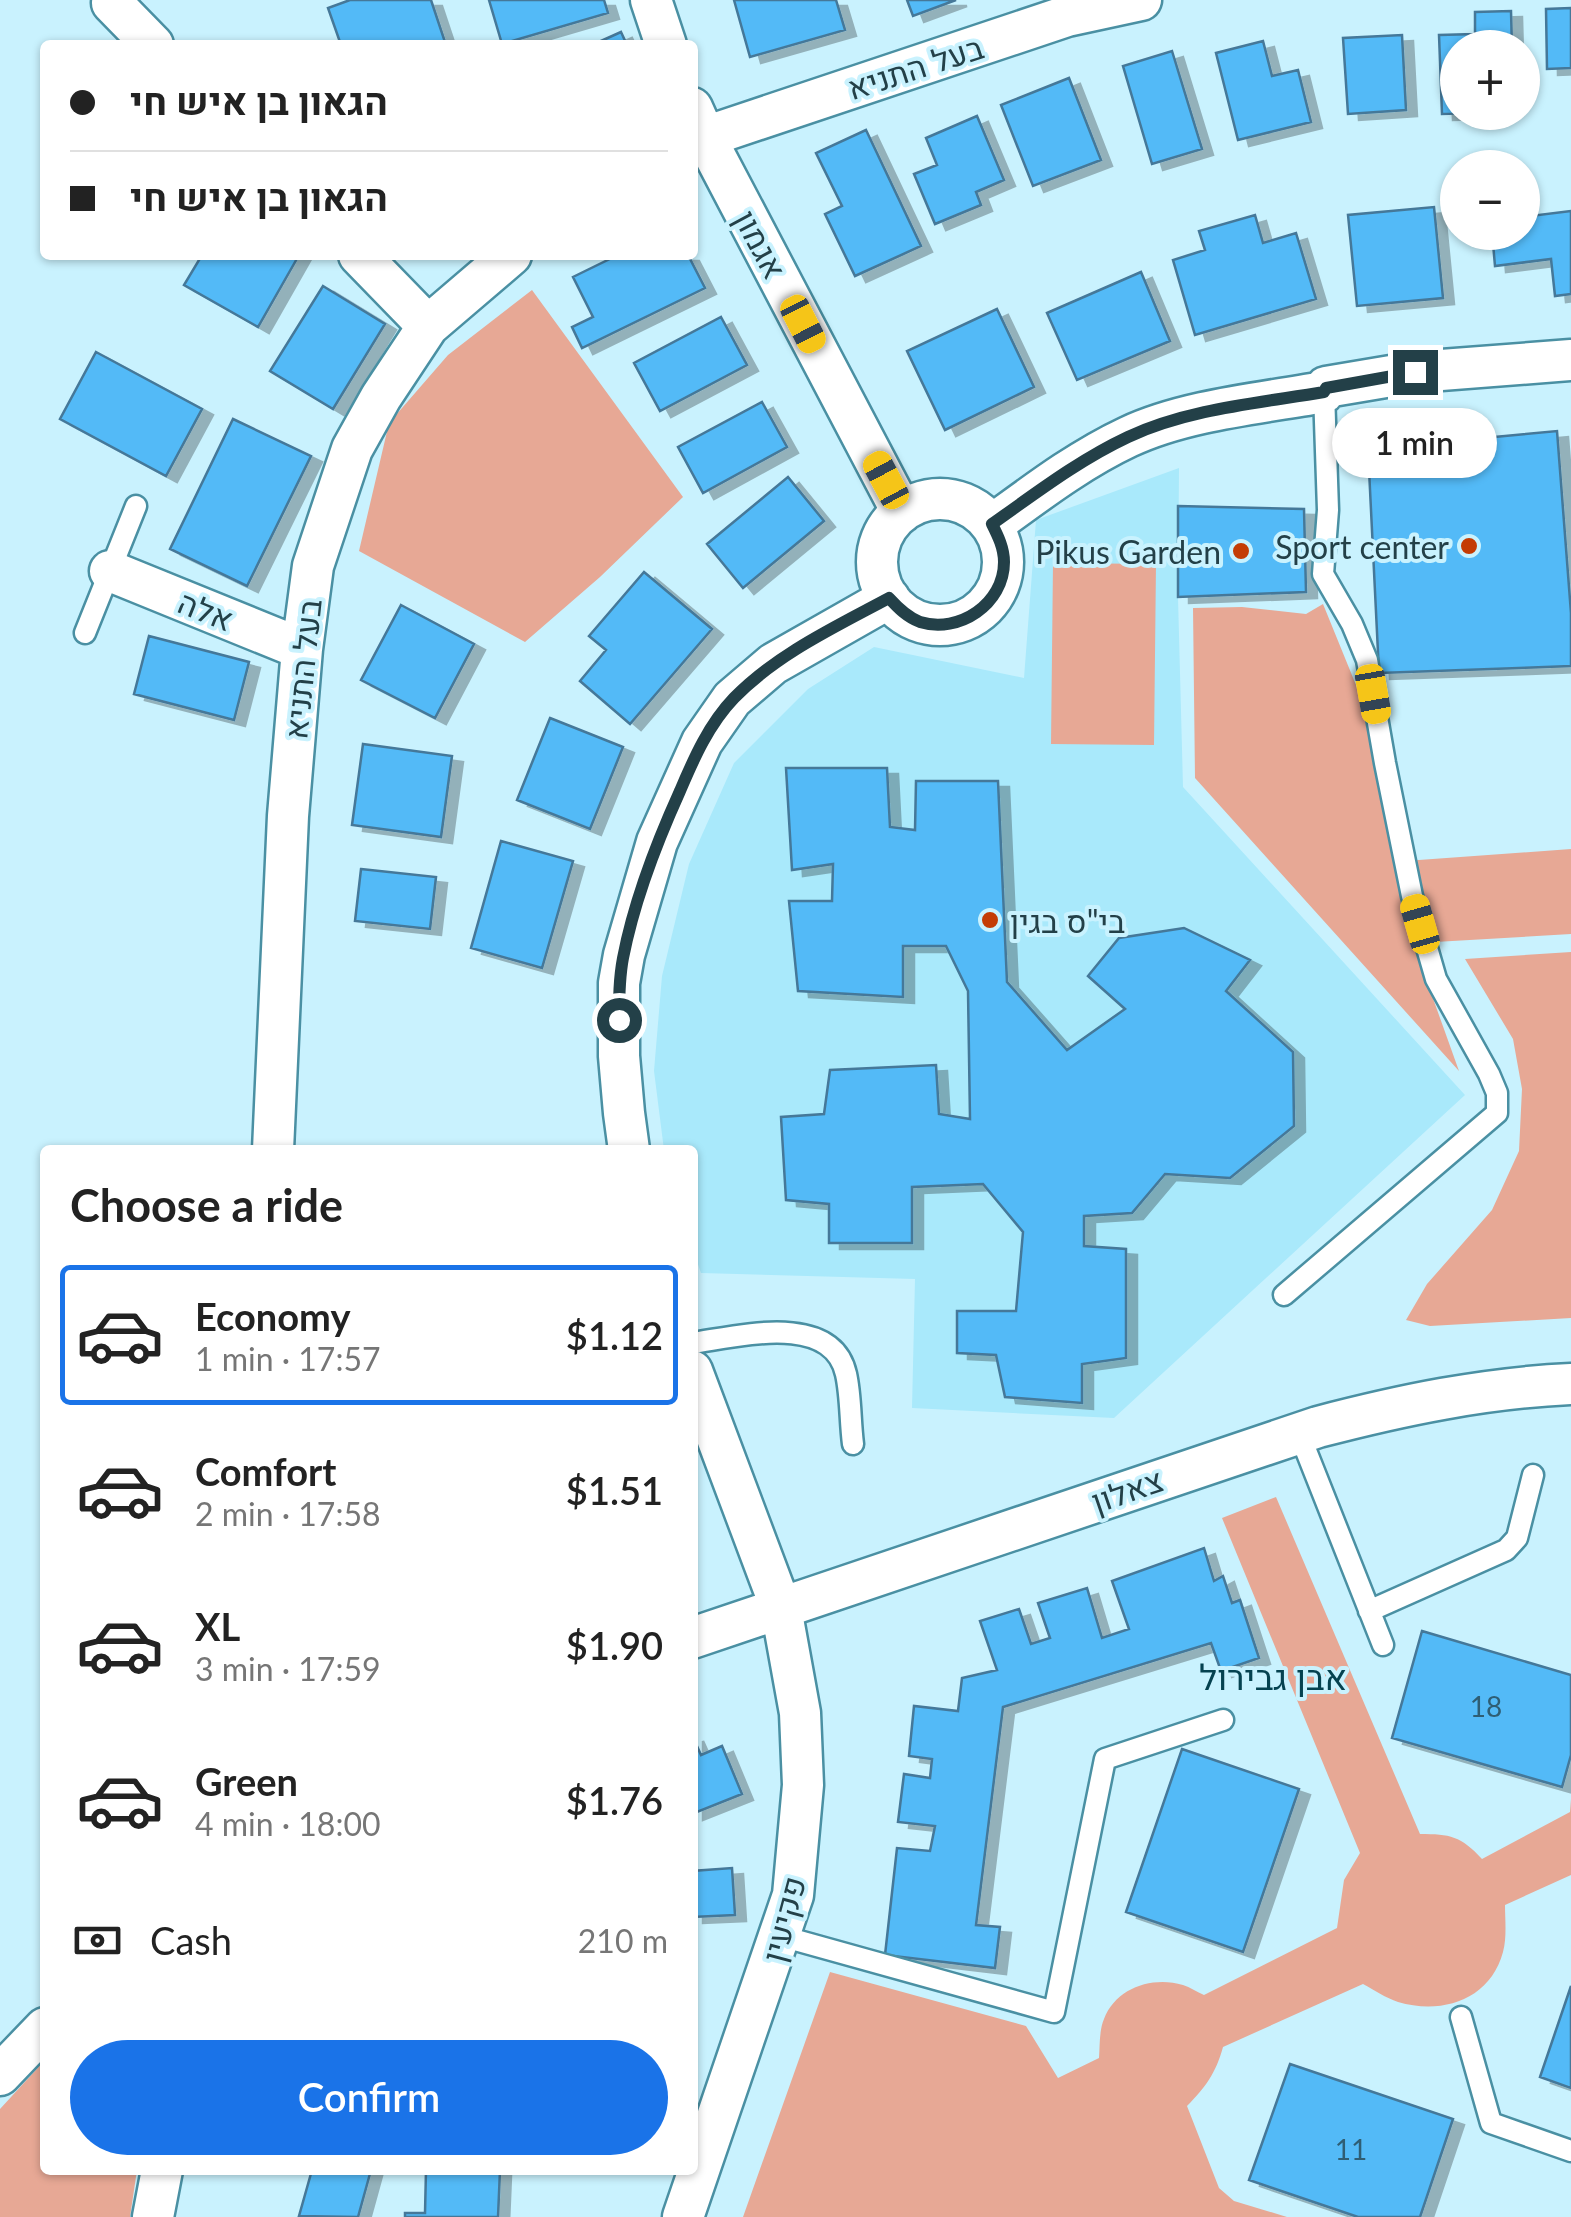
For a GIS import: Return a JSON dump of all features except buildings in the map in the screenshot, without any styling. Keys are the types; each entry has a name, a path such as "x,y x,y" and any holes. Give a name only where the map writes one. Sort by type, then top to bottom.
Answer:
{"street":[{"path":"651,0 664,40"},
{"name":"בעל התניא","path":"698,128 1066,8 1141,0"},
{"path":"112,3 148,40"},
{"name":"אגמון","path":"698,133 902,512"},
{"path":"364,260 428,326"},
{"name":"בעל התניא","path":"273,1145 288,816 312,566 352,448 381,397 428,326 505,260"},
{"path":"992,524 1082,461 1132,435 1198,414 1415,372 1571,360"},
{"path":"940,498 960,502 992,524 1004,562 1001,582 977,613 959,622 940,625 920,622 902,612 889,598 877,562 880,543 902,512 920,502 940,498"},
{"name":"אלה","path":"110,571 302,649"},
{"path":"629,1145 619,1056 619,984 624,956 658,842 702,742 732,700 773,664 889,598"},
{"name":"צאלון","path":"698,1636 1299,1433 1393,1407 1464,1394 1571,1384"},
{"name":"פקיעין","path":"698,1386 780,1608 800,1712 803,1785 793,1895 698,2174"},
{"path":"0,2075 40,2033"},
{"path":"153,2217 161,2175"},
{"name":"פקיעין","path":"683,2217 698,2175"}],"lane":[{"path":"1284,1295 1497,1113 1497,1092 1489,1074 1436,980 1412,896 1367,660 1352,624 1323,574 1328,510 1324,392"},
{"path":"85,633 136,506"},
{"path":"698,1343 770,1332 793,1333 814,1338 832,1349 846,1370 852,1444"},
{"path":"1299,1433 1383,1645"},
{"path":"1369,1610 1506,1550 1517,1538 1533,1475"},
{"path":"781,1936 1054,2012 1105,1759 1223,1720"},
{"path":"1462,2018 1491,2123 1571,2151"}],"shaded area":[{"path":"532,290 683,497 525,642 359,551 389,423 448,355"},
{"name":"בי\"ס בגין","path":"1179,468 1183,787 1465,1095 1114,1418 912,1408 915,1279 701,1273 698,1145 663,1145 654,1071 662,976 689,864 734,763 808,689 874,647 1024,678 1036,520"},
{"path":"1053,563 1156,564 1154,745 1051,744"},
{"path":"1323,604 1358,690 1421,965 1459,1071 1195,778 1193,608 1242,607 1306,614"},
{"path":"1571,849 1571,934 1435,942 1405,861"},
{"path":"1571,952 1571,1318 1430,1326 1406,1320 1427,1284 1492,1210 1519,1151 1522,1089 1513,1039 1465,959"},
{"path":"1276,1497 1420,1834 1454,1838 1482,1859 1570,1812 1571,1799 1571,1875 1505,1905 1504,1946 1497,1968 1487,1982 1462,2000 1447,2005 1415,2006 1363,1984 1223,2047 1209,2080 1187,2106 1219,2188 1234,2201 1287,2217 743,2217 830,1972 1026,2026 1058,2078 1099,2058 1104,2019 1126,1992 1159,1982 1183,1985 1204,1995 1337,1928 1344,1880 1360,1853 1222,1518"},
{"path":"40,2065 40,2175 136,2175 130,2217 0,2217 0,2109"}],"place":[{"name":"Sport center","path":"1469,546"},
{"name":"Pikus Garden","path":"1241,551"},
{"name":"בי\"ס בגין","path":"990,920"}],"district":[{"name":"אבן גבירול","path":"1273,1676"}],"route":[{"path":"619,1020 624,956 641,892 669,815 702,742 732,700 773,664 889,598 902,612 920,622 940,625 959,622 977,613 1001,582 1004,562 992,524 1082,461 1132,435 1198,414 1415,372"}]}
